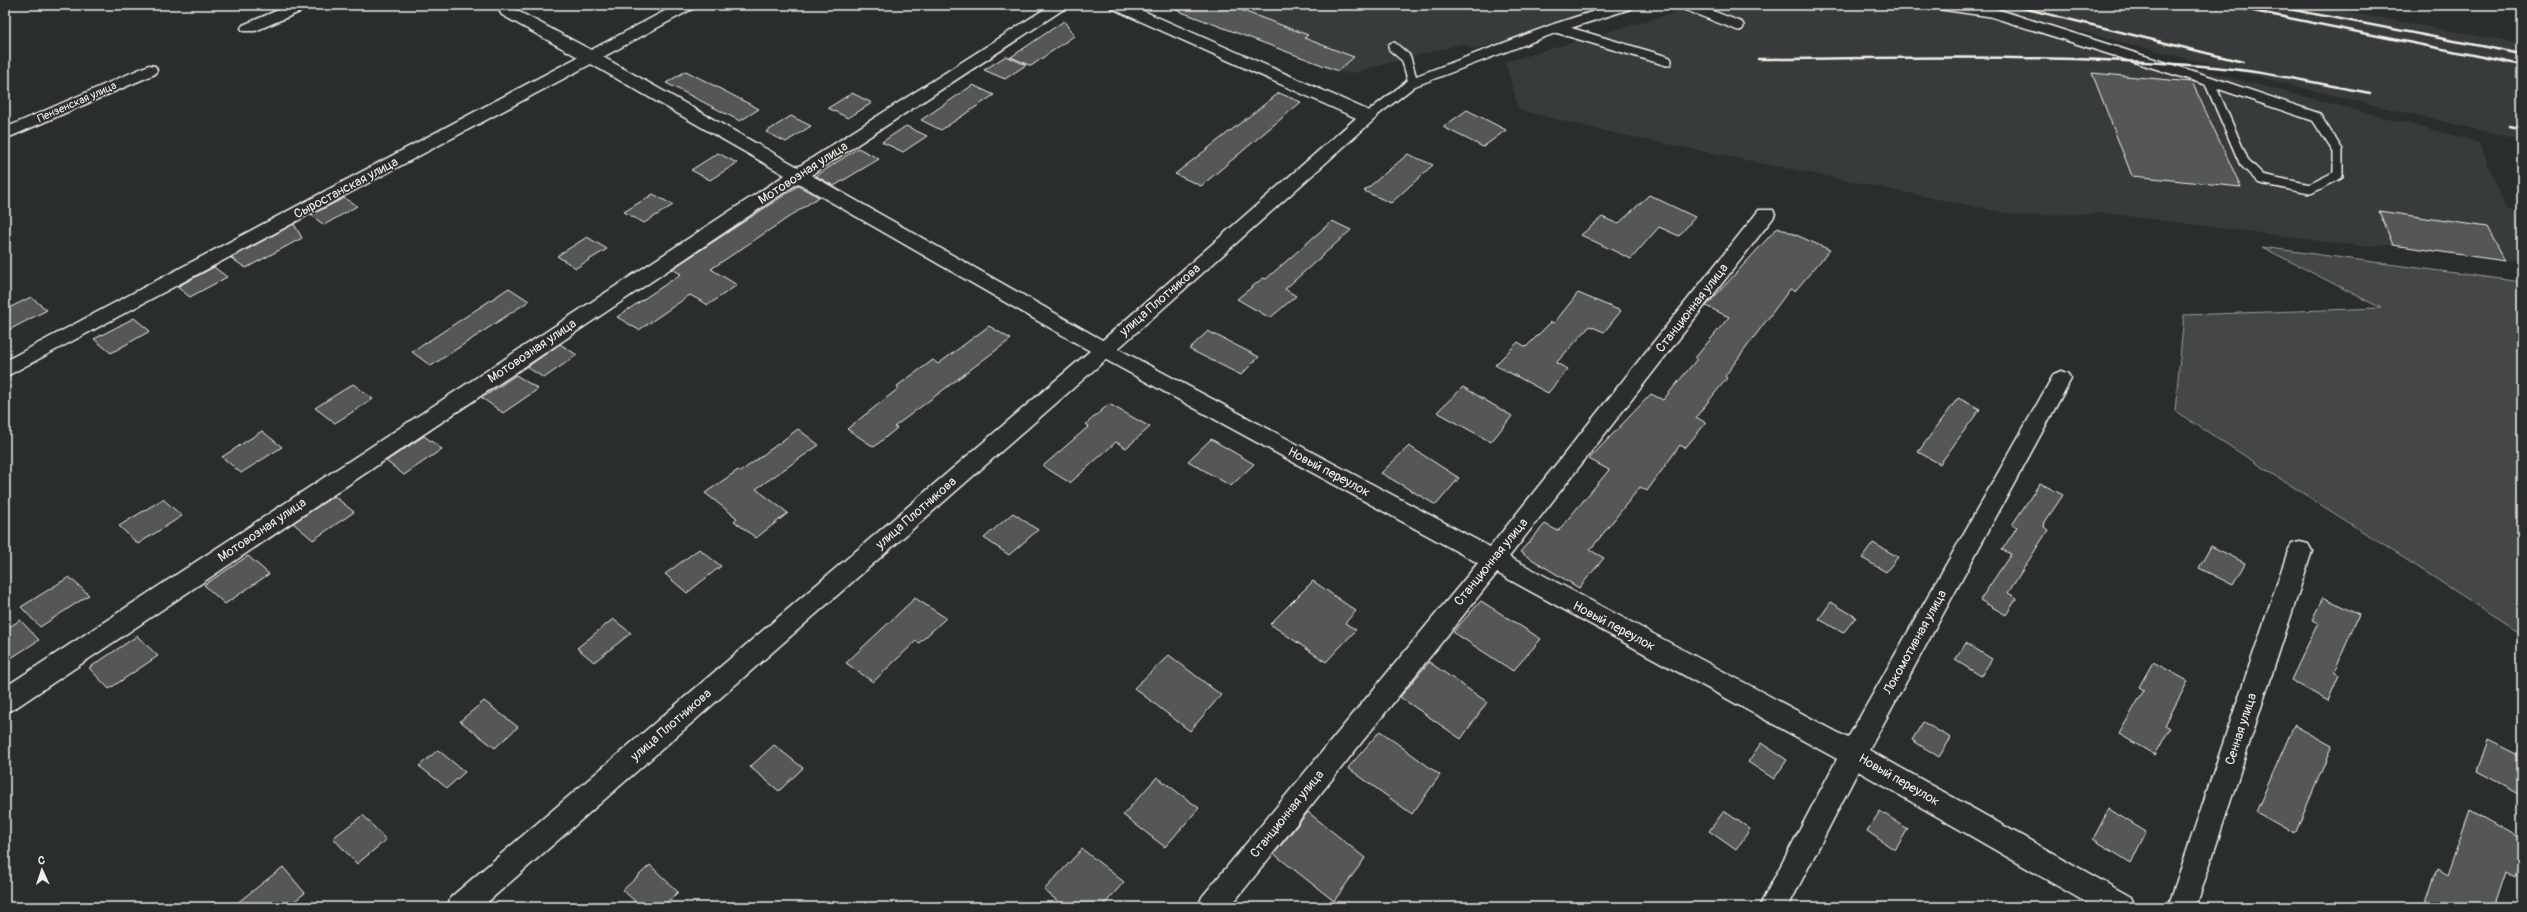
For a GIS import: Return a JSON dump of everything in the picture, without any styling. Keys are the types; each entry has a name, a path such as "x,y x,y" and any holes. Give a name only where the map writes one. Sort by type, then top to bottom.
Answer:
{"street":[{"path":"249,28 303,5"},
{"name":"Сыростанская улица","path":"5,370 688,5"},
{"name":"Мотовозная улица","path":"5,701 798,175 1062,5"},
{"path":"1117,5 1368,117"},
{"name":"Новый переулок","path":"508,12 591,57 1104,350 1853,754 2121,907"},
{"name":"Пензенская улица","path":"5,134 149,70"},
{"name":"улица Плотникова","path":"461,907 1104,350 1368,117"},
{"name":"Станционная улица","path":"1212,907 1493,561 1766,214"},
{"name":"Локомотивная улица","path":"1773,907 1853,754 2061,379"},
{"name":"Сенная улица","path":"2182,907 2300,551"}],"lane":[{"path":"1368,117 1413,82 1556,28 1628,5"},
{"path":"1685,5 1739,26"},
{"path":"1942,5 1992,12 2209,81 2316,117 2338,151 2338,175 2310,188 2261,179 2244,162 2209,81"},
{"path":"1556,28 1667,61"},
{"path":"1393,47 1406,58 1413,82"}],"shaded area":[{"path":"1163,5 1645,5 1598,23 1471,49 1464,43 1348,74"},
{"path":"1700,5 1903,5 1998,17 2479,142 2505,206 2522,214 2522,258 2505,261 2393,245 2359,246 2104,213 2021,216 1609,132 1519,110 1505,62"},
{"path":"1975,5 2310,5 2522,44 2522,140 2336,96"},
{"path":"2262,247 2522,282 2522,634 2175,411 2184,315 2381,308"}],"building":[{"path":"1168,5 1227,5 1308,35 1304,38 1354,57 1338,71 1168,7"},
{"path":"1064,21 1074,36 1031,66 1011,57"},
{"path":"1006,56 1026,65 1005,79 984,70"},
{"path":"686,71 759,109 740,121 666,83"},
{"path":"2092,73 2192,82 2241,187 2132,176"},
{"path":"973,85 994,95 941,130 921,120"},
{"path":"852,93 872,103 848,118 828,108"},
{"path":"1279,93 1301,102 1201,186 1175,174"},
{"path":"1467,110 1506,130 1483,147 1443,127"},
{"path":"791,116 811,126 786,142 766,132"},
{"path":"906,126 927,136 903,152 882,142"},
{"path":"858,148 879,159 834,186 816,176"},
{"path":"718,153 737,163 710,180 691,170"},
{"path":"1408,154 1433,165 1391,203 1364,191"},
{"path":"798,186 819,197 711,269 737,285 708,305 690,295 639,330 617,317 681,274 672,269"},
{"path":"653,194 673,205 644,223 624,212"},
{"path":"1649,195 1695,217 1679,236 1659,227 1631,259 1581,235 1602,217 1618,224"},
{"path":"344,198 357,206 324,225 311,215"},
{"path":"2379,211 2487,227 2505,261 2393,245"},
{"path":"1332,221 1351,230 1285,289 1296,296 1270,318 1237,299 1263,278 1266,279"},
{"path":"294,224 302,238 246,268 231,258"},
{"path":"1778,227 1830,250 1795,291 1790,289 1725,376 1727,378 1696,417 1706,423 1685,448 1680,445 1647,491 1640,487 1590,550 1604,558 1579,588 1520,552 1545,524 1558,531 1609,470 1589,459 1651,394 1663,400 1697,359 1695,358 1729,317 1706,306"},
{"path":"587,237 607,249 576,268 557,256"},
{"path":"214,267 227,277 190,297 177,287"},
{"path":"509,288 529,301 431,366 412,352"},
{"path":"1578,293 1621,311 1604,332 1590,326 1556,363 1568,369 1548,393 1495,365 1518,342 1526,347 1551,322 1554,323"},
{"path":"31,297 47,310 5,332 5,310"},
{"path":"134,318 150,331 111,353 94,339"},
{"path":"989,326 1011,339 894,427 897,428 874,447 847,429 899,388 897,386 933,360 938,364"},
{"path":"1208,331 1259,357 1241,375 1189,349"},
{"path":"560,344 577,355 544,378 527,367"},
{"path":"516,375 538,389 503,413 482,398"},
{"path":"353,384 373,399 335,423 315,408"},
{"path":"1463,387 1512,416 1491,442 1437,412"},
{"path":"1958,398 1980,409 1940,464 1918,452"},
{"path":"1109,404 1150,427 1126,448 1116,442 1070,483 1043,466 1089,426 1086,424"},
{"path":"798,429 819,445 756,489 788,513 756,538 734,521 737,518 705,493 738,470 740,472"},
{"path":"262,431 282,447 241,473 222,457"},
{"path":"424,436 442,449 404,475 386,461"},
{"path":"1211,439 1254,464 1231,486 1188,461"},
{"path":"1409,446 1459,478 1436,505 1381,473"},
{"path":"2040,483 2063,495 2045,522 2044,527 2048,530 2008,593 2017,598 2006,615 1980,600 2011,554 2002,550 2017,527 2012,525"},
{"path":"334,496 354,512 313,540 293,523"},
{"path":"163,499 182,516 138,544 119,526"},
{"path":"1013,513 1038,530 1009,555 984,538"},
{"path":"1873,543 1898,557 1886,572 1862,558"},
{"path":"2211,546 2245,563 2233,585 2199,568"},
{"path":"699,549 721,566 687,593 665,574"},
{"path":"248,556 269,574 225,604 204,585"},
{"path":"69,577 89,595 40,627 21,607"},
{"path":"1313,581 1356,611 1345,623 1356,630 1326,662 1270,624"},
{"path":"2323,597 2359,615 2334,672 2339,675 2328,701 2291,680 2318,623 2312,620"},
{"path":"915,598 946,618 919,643 916,641 873,682 846,663"},
{"path":"1481,601 1541,639 1513,671 1453,632"},
{"path":"1831,602 1856,617 1843,633 1819,619"},
{"path":"613,619 631,633 594,662 577,648"},
{"path":"20,620 39,640 5,662 5,630"},
{"path":"137,636 158,656 109,689 89,668"},
{"path":"1966,643 1992,659 1981,676 1955,660"},
{"path":"1169,655 1221,695 1190,731 1134,688"},
{"path":"1429,662 1487,702 1461,739 1400,697"},
{"path":"2153,662 2188,681 2165,725 2170,728 2155,755 2119,734 2144,690 2139,687"},
{"path":"484,701 518,727 495,748 460,721"},
{"path":"1923,722 1951,738 1939,757 1912,740"},
{"path":"2294,725 2332,746 2295,834 2256,812"},
{"path":"1380,731 1440,775 1412,814 1348,768"},
{"path":"2488,740 2522,757 2522,795 2477,771"},
{"path":"1761,743 1787,760 1774,779 1748,762"},
{"path":"774,745 803,768 779,791 750,767"},
{"path":"438,750 465,772 447,788 419,766"},
{"path":"1157,777 1199,808 1165,847 1123,815"},
{"path":"2109,809 2146,832 2131,863 2093,839"},
{"path":"2470,810 2522,839 2522,855 2515,877 2505,871 2493,907 2424,907 2437,870 2447,876"},
{"path":"1724,811 1750,829 1736,850 1709,831"},
{"path":"1880,811 1908,829 1895,850 1867,831"},
{"path":"1308,812 1365,858 1334,901 1274,854"},
{"path":"363,815 386,840 357,864 333,838"},
{"path":"1082,849 1124,882 1102,907 1065,907 1044,890"},
{"path":"650,865 678,892 662,907 641,907 623,890"},
{"path":"283,867 305,893 287,907 232,907"}],"railway":[{"path":"2011,5 2243,62"},
{"path":"2224,5 2522,65"},
{"path":"2268,5 2522,54"},
{"path":"1758,59 2036,58 2147,62 2244,70 2370,93"},
{"path":"2510,127 2522,130"}]}
